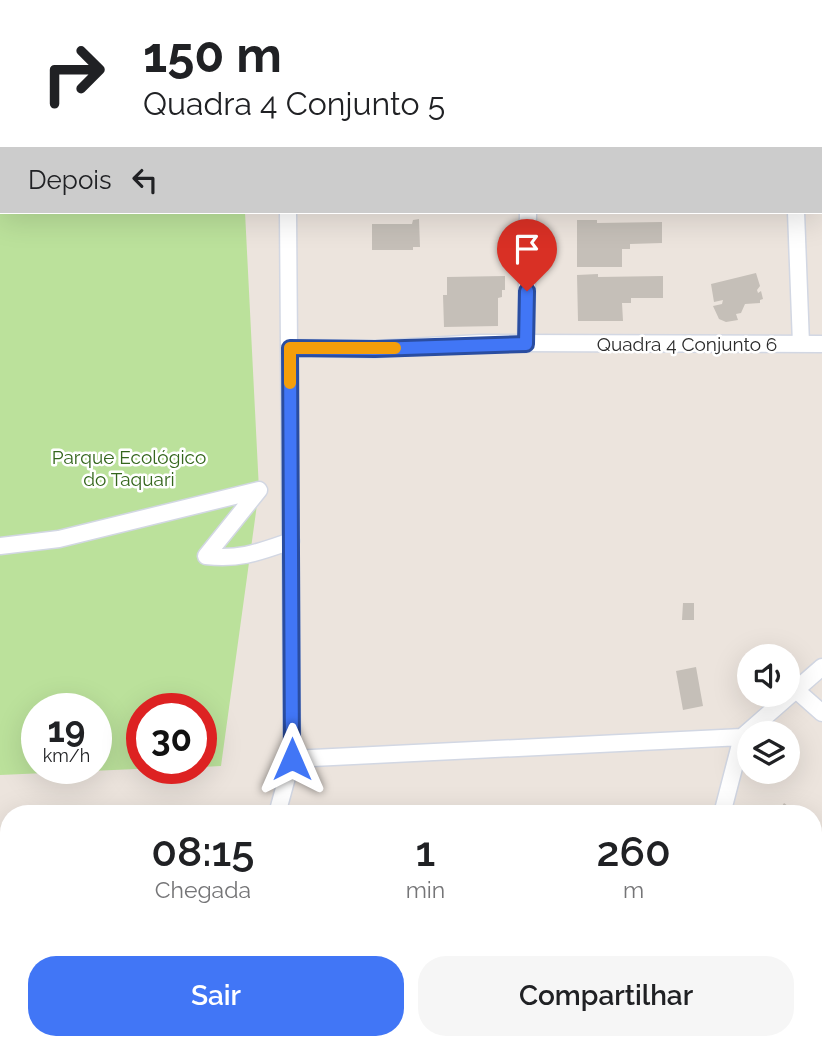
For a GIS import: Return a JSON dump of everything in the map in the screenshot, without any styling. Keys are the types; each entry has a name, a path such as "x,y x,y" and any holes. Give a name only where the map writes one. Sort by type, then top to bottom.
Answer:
{"street":[{"path":"279,805 292,759 289,214"},
{"path":"526,344 528,214"},
{"name":"Quadra 4 Conjunto 6","path":"290,348 375,349 526,344 801,344 796,214"},
{"path":"801,344 822,344"},
{"path":"0,546 59,538 259,491 206,556 229,559 248,556 291,541"},
{"path":"800,686 822,667"},
{"path":"800,694 822,713"},
{"path":"760,721 776,707"},
{"path":"292,759 737,737"},
{"path":"724,805 737,753"}],"green space":[{"name":"Parque Ecológico do Taquari","path":"0,214 245,214 259,490 221,766 217,766 217,693 126,693 126,769 112,770 112,693 21,693 21,774 0,775"}],"building":[{"path":"419,219 420,247 413,247 413,250 372,250 372,224 412,224 413,220"},
{"path":"577,220 597,220 597,223 662,222 662,243 630,244 630,249 622,249 622,267 577,267"},
{"path":"756,273 760,286 757,290 758,293 761,291 763,299 760,303 745,304 741,313 736,314 738,320 726,322 719,319 713,306 722,304 723,300 714,302 711,284"},
{"path":"598,274 598,277 663,276 663,298 631,298 631,303 622,303 623,321 578,321 577,275"},
{"path":"505,276 505,290 502,290 502,297 498,298 498,326 444,327 443,295 447,295 447,277"},
{"path":"683,603 694,603 694,620 682,620"},
{"path":"696,667 703,706 683,710 676,671"}],"slow traffic":[{"path":"290,383 290,348 395,348"}],"route":[{"path":"292,759 290,348 375,349 526,344 527,291"}]}
